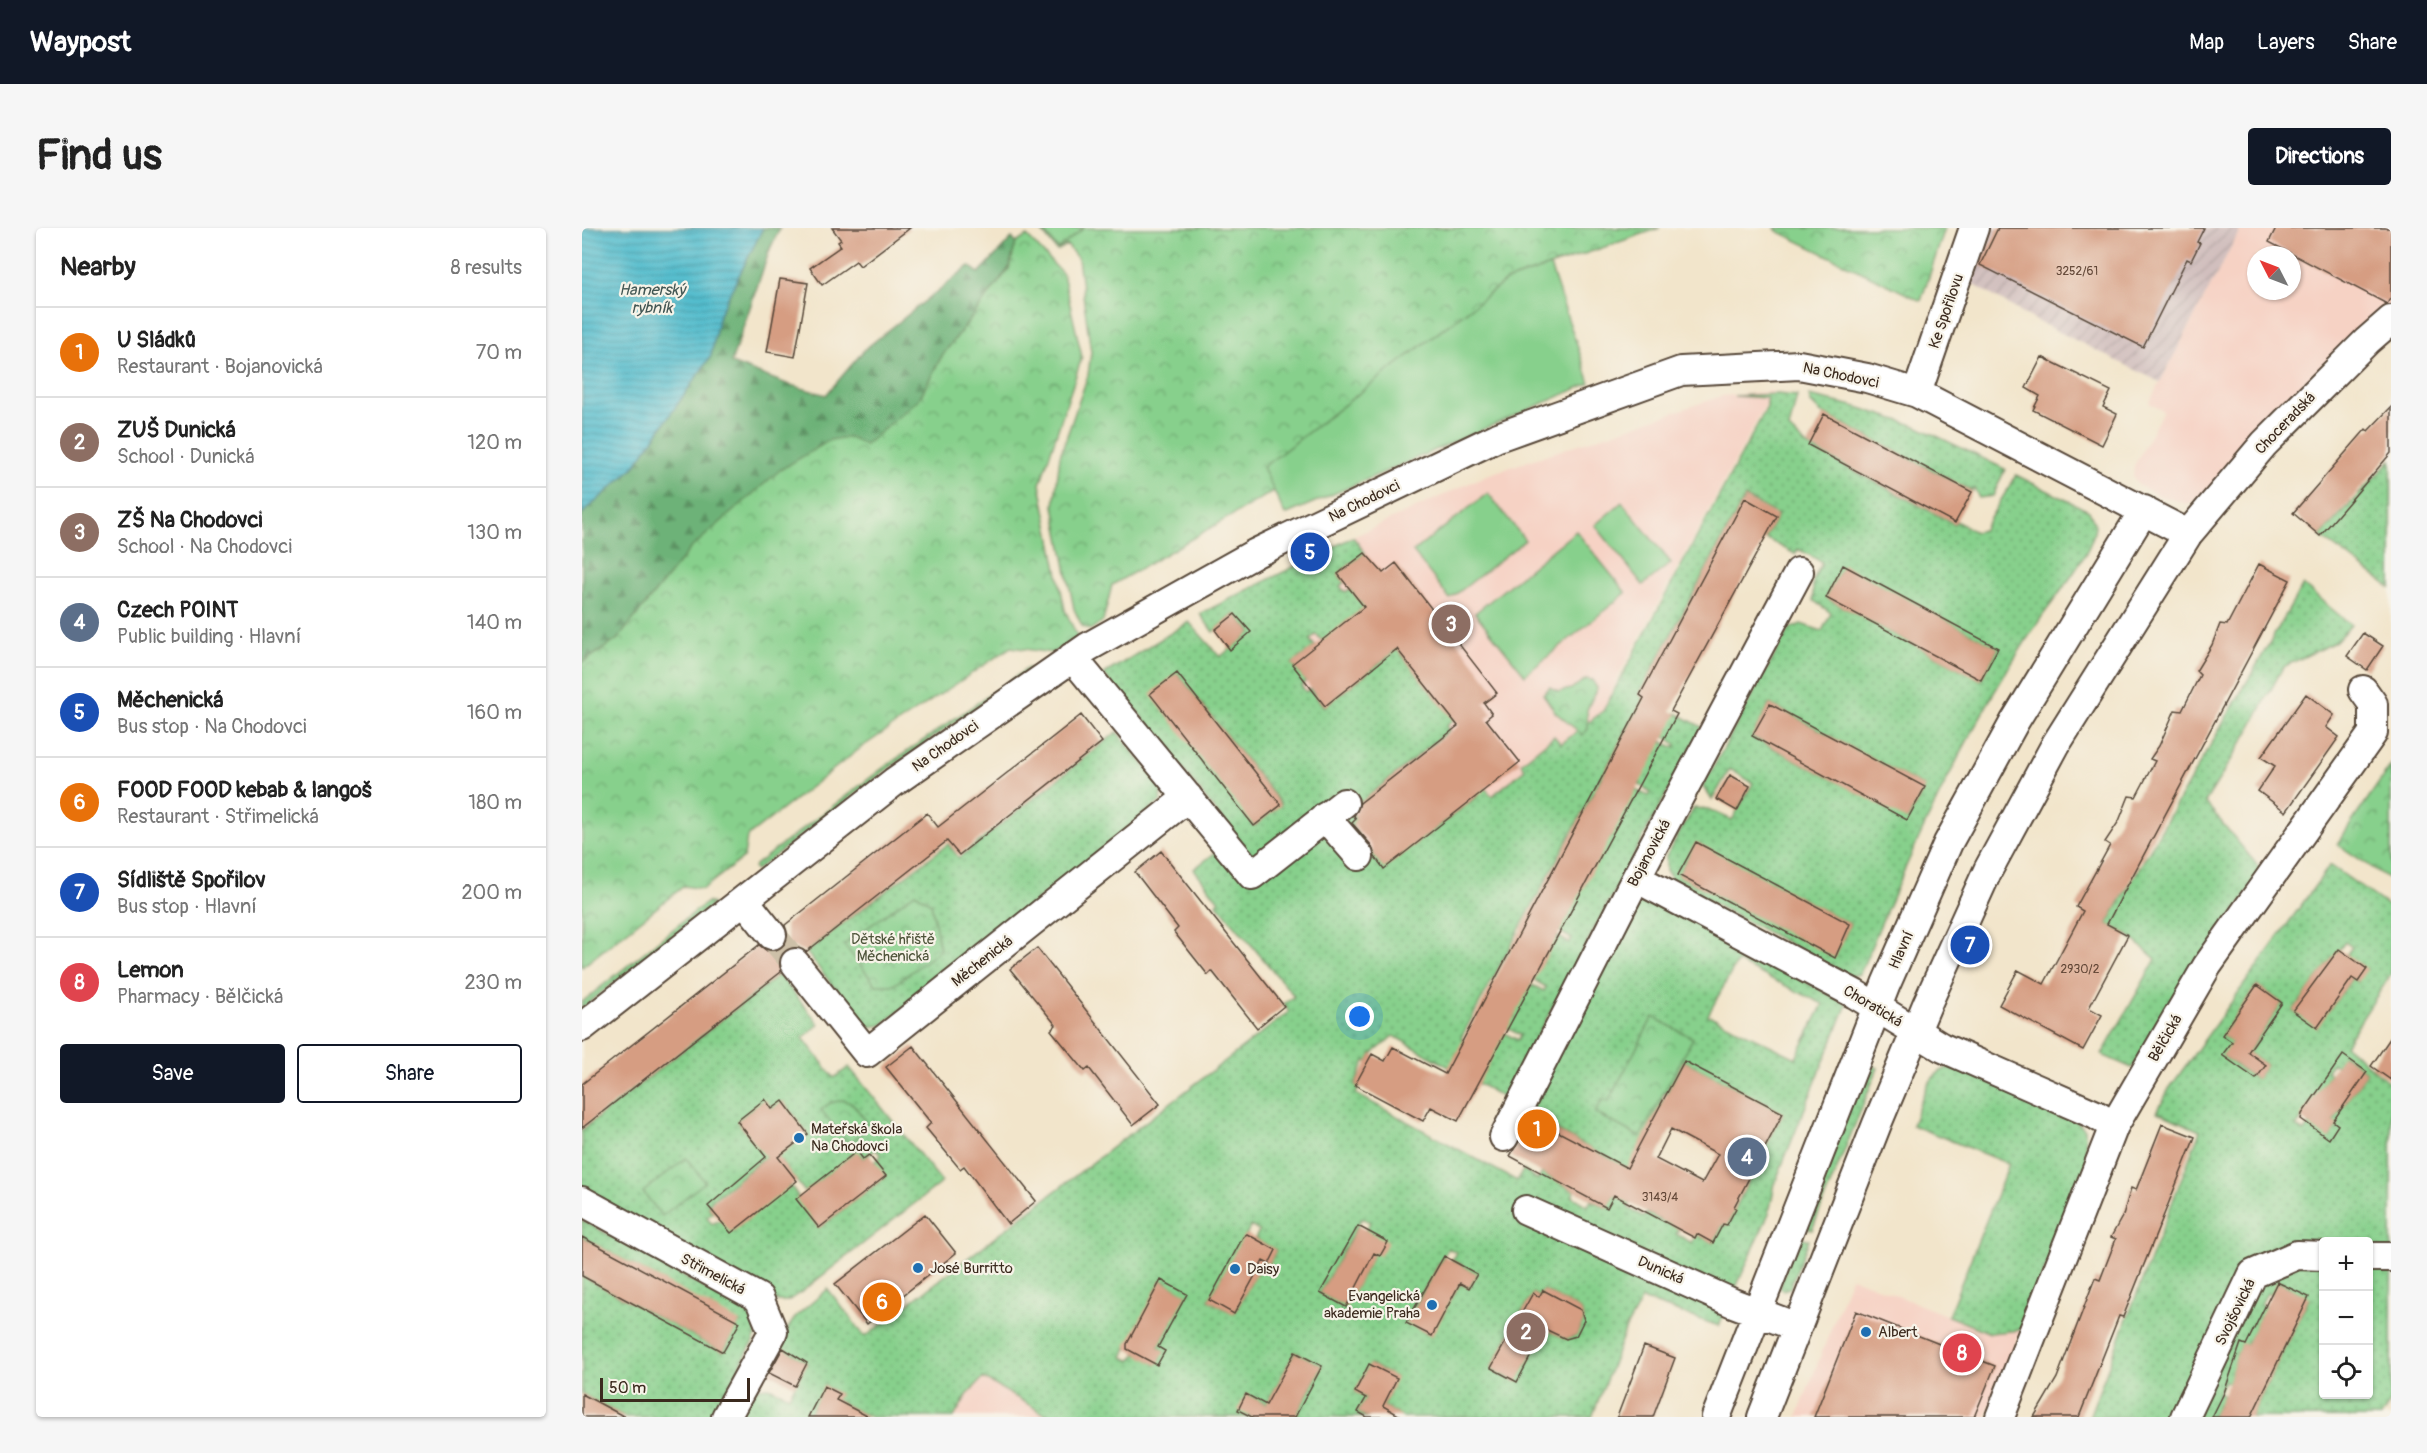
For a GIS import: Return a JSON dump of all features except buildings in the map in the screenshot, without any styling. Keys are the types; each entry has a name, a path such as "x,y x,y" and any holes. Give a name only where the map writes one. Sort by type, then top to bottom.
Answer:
{"street":[{"name":"Ke Spořilovu","path":"1917,393 1974,228"},
{"name":"Choceradská","path":"2187,534 2264,444 2367,340 2391,320"},
{"name":"Na Chodovci","path":"582,1027 894,782 1072,657 1248,557 1498,437 1681,371 1798,365 1867,378 1917,393 2187,534"},
{"name":"Hlavní","path":"1716,1417 1877,1008 1948,843 2015,721 2144,510"},
{"path":"1762,1417 1916,1032 1988,870 2056,744 2187,534"},
{"name":"Bojanovická","path":"1504,1137 1636,878 1799,572"},
{"path":"1072,657 1252,875 1335,810 1359,856"},
{"name":"Bělčická","path":"2000,1417 2114,1126 2207,966 2373,733 2373,704 2363,690"},
{"name":"Měchenická","path":"795,963 867,1053 1188,797"},
{"name":"Choratická","path":"1636,878 1877,1008 1941,1047 2096,1115 2114,1126"},
{"path":"744,900 772,935"},
{"name":"Střimelická","path":"582,1201 759,1298 773,1332 726,1417"},
{"name":"Dunická","path":"1527,1210 1757,1312 1797,1327"},
{"name":"Svojšovická","path":"2185,1417 2253,1274 2297,1255 2319,1256"},
{"path":"2373,1257 2391,1257"}],"shaded area":[{"path":"1989,228 2241,228 2160,382 2035,320 1969,282"},
{"path":"2241,228 2391,228 2391,307 2204,495 2188,504 2157,495 2138,485 2133,476 2134,466 2163,411 2149,403"},
{"path":"1773,391 1620,673 1603,711 1384,882 1327,818 1360,770 1235,597 1353,537 1487,475 1722,396"},
{"path":"1851,1277 1990,1333 2021,1330 1986,1417 1797,1417"},
{"path":"983,1378 1050,1417 896,1417"}],"green space":[{"path":"763,228 780,228 770,249 731,363 787,384 826,395 865,349 969,266 979,273 1012,238 1016,243 1009,268 942,356 919,399 865,446 690,549 617,640 582,663 582,514 634,467 711,356 719,315"},
{"path":"1039,228 1660,228 1506,281 1264,467 1274,491 1112,585 1103,621 1090,630 1082,626 1074,609 1054,506 1060,456 1088,375 1091,352 1078,259 1067,245 1057,251"},
{"path":"1041,228 1084,228 1058,249"},
{"path":"1775,228 1945,228 1921,301"},
{"path":"1027,236 1063,274 1082,357 1040,484 1065,610 1078,638 1052,653 1011,647 862,747 747,837 744,857 703,889 684,886 582,967 582,663 617,640 690,549 780,470 830,440 849,437 865,445 919,399 942,356 1009,269 1016,243"},
{"path":"1550,266 1590,383 1285,515 1263,467 1506,281"},
{"path":"1777,394 1797,396 1789,429 1807,446 1954,524 1956,521 1975,532 1983,530 2016,475 2089,511 2095,525 2093,536 2082,560 2014,660 1964,747 1919,837 1860,974 1850,976 1674,883 1666,870 1666,856 1694,808 1708,809 1732,820 1753,783 1730,769 1712,800 1703,786 1789,629 1801,624 1822,631 1831,613 1813,600 1813,581 1822,562 1798,549 1795,554 1765,538 1778,515 1745,497 1639,694 1644,698 1461,1038 1464,1041 1504,1033 1518,1040 1520,1035 1507,1028 1530,984 1544,991 1546,987 1533,979 1557,936 1569,943 1572,939 1559,931 1635,790 1649,796 1651,792 1638,784 1661,741 1675,748 1676,744 1664,736 1676,713 1702,727 1504,1098 1394,1036 1372,1054 1368,1062 1365,1061 1355,1085 1359,1087 1356,1094 1517,1181 1523,1170 1538,1180 1542,1173 1575,1191 1572,1196 1588,1206 1591,1200 1607,1208 1614,1195 1630,1203 1628,1208 1644,1217 1647,1213 1679,1229 1676,1234 1692,1243 1697,1234 1713,1243 1723,1224 1727,1225 1783,1113 1684,1061 1667,1093 1665,1092 1661,1099 1663,1100 1628,1169 1532,1117 1529,1122 1525,1109 1635,908 1644,902 1653,901 1847,1004 1775,1183 1769,1213 1719,1326 1642,1299 1626,1328 1592,1417 1402,1417 1383,1406 1396,1378 1370,1364 1355,1392 1366,1398 1358,1412 1367,1417 1295,1417 1322,1366 1295,1352 1266,1405 1246,1394 1252,1417 1050,1417 983,1378 968,1394 954,1417 869,1417 836,1400 839,1394 825,1386 808,1417 736,1417 757,1388 769,1387 789,1396 807,1363 777,1345 796,1316 828,1289 865,1337 1289,1012 1284,1004 1294,996 1217,904 1219,901 1194,869 1236,837 1134,707 1131,708 1104,674 1189,622 1220,657 1251,632 1235,614 1213,632 1200,614 1353,537 1365,553 1338,574 1345,582 1340,586 1345,592 1350,589 1365,608 1322,641 1316,634 1310,640 1315,646 1292,664 1306,681 1301,686 1306,692 1310,689 1324,707 1397,649 1454,720 1446,726 1449,730 1350,811 1358,821 1351,826 1384,868 1478,796 1472,788 1480,782 1492,796 1525,769 1521,763 1554,736 1561,744 1603,711 1767,407 1767,398 1734,396","holes":["1843,566 1998,648 1981,680 1826,598","1177,673 1281,804 1254,826","1770,704 1925,787 1908,819 1752,737","1696,843 1850,924 1835,957 1678,875","1737,962 1823,1004 1796,1058 1708,1015","1362,1218 1370,1222 1366,1230 1374,1253 1346,1306 1320,1293","1251,1226 1259,1231 1255,1239 1276,1250 1269,1264 1263,1261 1234,1314 1209,1300","1448,1248 1456,1252 1452,1260 1477,1274 1469,1288 1460,1283 1431,1336 1406,1322","1161,1280 1186,1294 1158,1347 1164,1351 1157,1364 1136,1353 1131,1361 1123,1357","1543,1290 1581,1310 1584,1320 1576,1336 1566,1339 1545,1329 1516,1382 1491,1368 1533,1293 1539,1297"]},
{"path":"1809,396 1857,407 1916,426 2005,469 1993,496 1979,498 1974,488 1972,491 1820,412 1811,403"},
{"path":"2391,460 2391,588 2320,536"},
{"path":"1488,493 1525,540 1450,599 1413,552"},
{"path":"1622,502 1671,563 1643,585 1595,525"},
{"path":"1576,531 1626,593 1525,675 1475,613"},
{"path":"2303,585 2351,625 2335,642 2283,667 2248,733 2205,802 2262,871 2132,1068 2102,1055 2156,959 2128,935 2107,924"},
{"path":"1028,668 1031,669 885,771 756,870 754,868 883,768"},
{"path":"1586,679 1592,680 1597,688 1587,710 1588,729 1583,735 1556,713 1543,694 1550,687 1558,692 1571,689"},
{"path":"1117,732 1161,786 1161,801 882,1025 871,1027 863,1024 806,952 948,844 959,858"},
{"path":"2391,765 2391,880 2337,844"},
{"path":"2330,865 2391,908 2391,974 2345,1045 2391,1084 2391,1401 2381,1417 2251,1417 2309,1298 2278,1282 2271,1295 2267,1293 2261,1304 2266,1307 2246,1345 2241,1344 2228,1383 2224,1381 2218,1392 2223,1396 2212,1417 2089,1417 2200,1131 2157,1112 2169,1089","holes":["2345,942 2352,947 2347,954 2358,982 2352,978 2317,1027 2293,1011","2257,985 2282,1003 2248,1052 2266,1065 2256,1079 2223,1056 2232,1042 2222,1035","2344,1055 2367,1072 2333,1121 2338,1125 2329,1138 2309,1124 2304,1132 2296,1127 2330,1074 2327,1071 2332,1063 2336,1066"]},
{"name":"Dětské hřiště Měchenická","path":"915,893 931,903 940,950 894,985 876,985 844,945"},
{"path":"707,902 713,904 582,1008 582,1002"},
{"path":"779,975 819,1024 803,1038 834,1078 849,1067 942,1182 796,1296 787,1301 776,1301 582,1196 582,1130","holes":["764,1100 772,1109 783,1102 808,1134 767,1143 805,1192 857,1152 863,1159 876,1149 881,1156 874,1162 885,1177 819,1228 791,1186 712,1224 707,1217 717,1209 715,1207 710,1210 708,1206 711,1201 767,1156 737,1121"]},
{"path":"1653,1017 1693,1038 1640,1137 1595,1113 1603,1099 1608,1102"},
{"path":"1866,1063 1878,1068 1812,1230 1800,1225"},
{"path":"1953,1067 2073,1118 2085,1129 2087,1164 2021,1330 1990,1333 1948,1316 2009,1164 1912,1125 1931,1081 1936,1074"},
{"path":"843,1100 853,1104 866,1121 862,1133 849,1145 821,1110 830,1103"},
{"path":"686,1158 705,1182 662,1216 643,1192"},
{"path":"582,1220 749,1313 755,1324 756,1336 713,1417 625,1417 582,1394 582,1276 723,1352 739,1323 582,1237"},
{"path":"1796,1235 1809,1240 1790,1288 1783,1290 1780,1288"}],"water":[{"name":"Hamerský rybník","path":"582,228 763,228 719,315 711,356 634,467 582,514"}],"tunnel":[{"path":"772,935 795,963"}],"place":[{"name":"Měchenická","path":"1310,552"},
{"name":"ZŠ Na Chodovci","path":"1451,624"},
{"name":"Sídliště Spořilov","path":"1970,945"},
{"name":"U Sládků","path":"1537,1129"},
{"name":"Mateřská škola Na Chodovci","path":"799,1138"},
{"name":"Czech POINT","path":"1747,1157"},
{"name":"José Burritto","path":"918,1268"},
{"name":"Daisy","path":"1235,1269"},
{"name":"FOOD FOOD kebab & langoš","path":"882,1302"},
{"name":"Evangelická akademie Praha","path":"1432,1305"},
{"name":"ZUŠ Dunická","path":"1526,1332"},
{"name":"Albert","path":"1866,1332"},
{"name":"Lemon","path":"1962,1353"}]}
